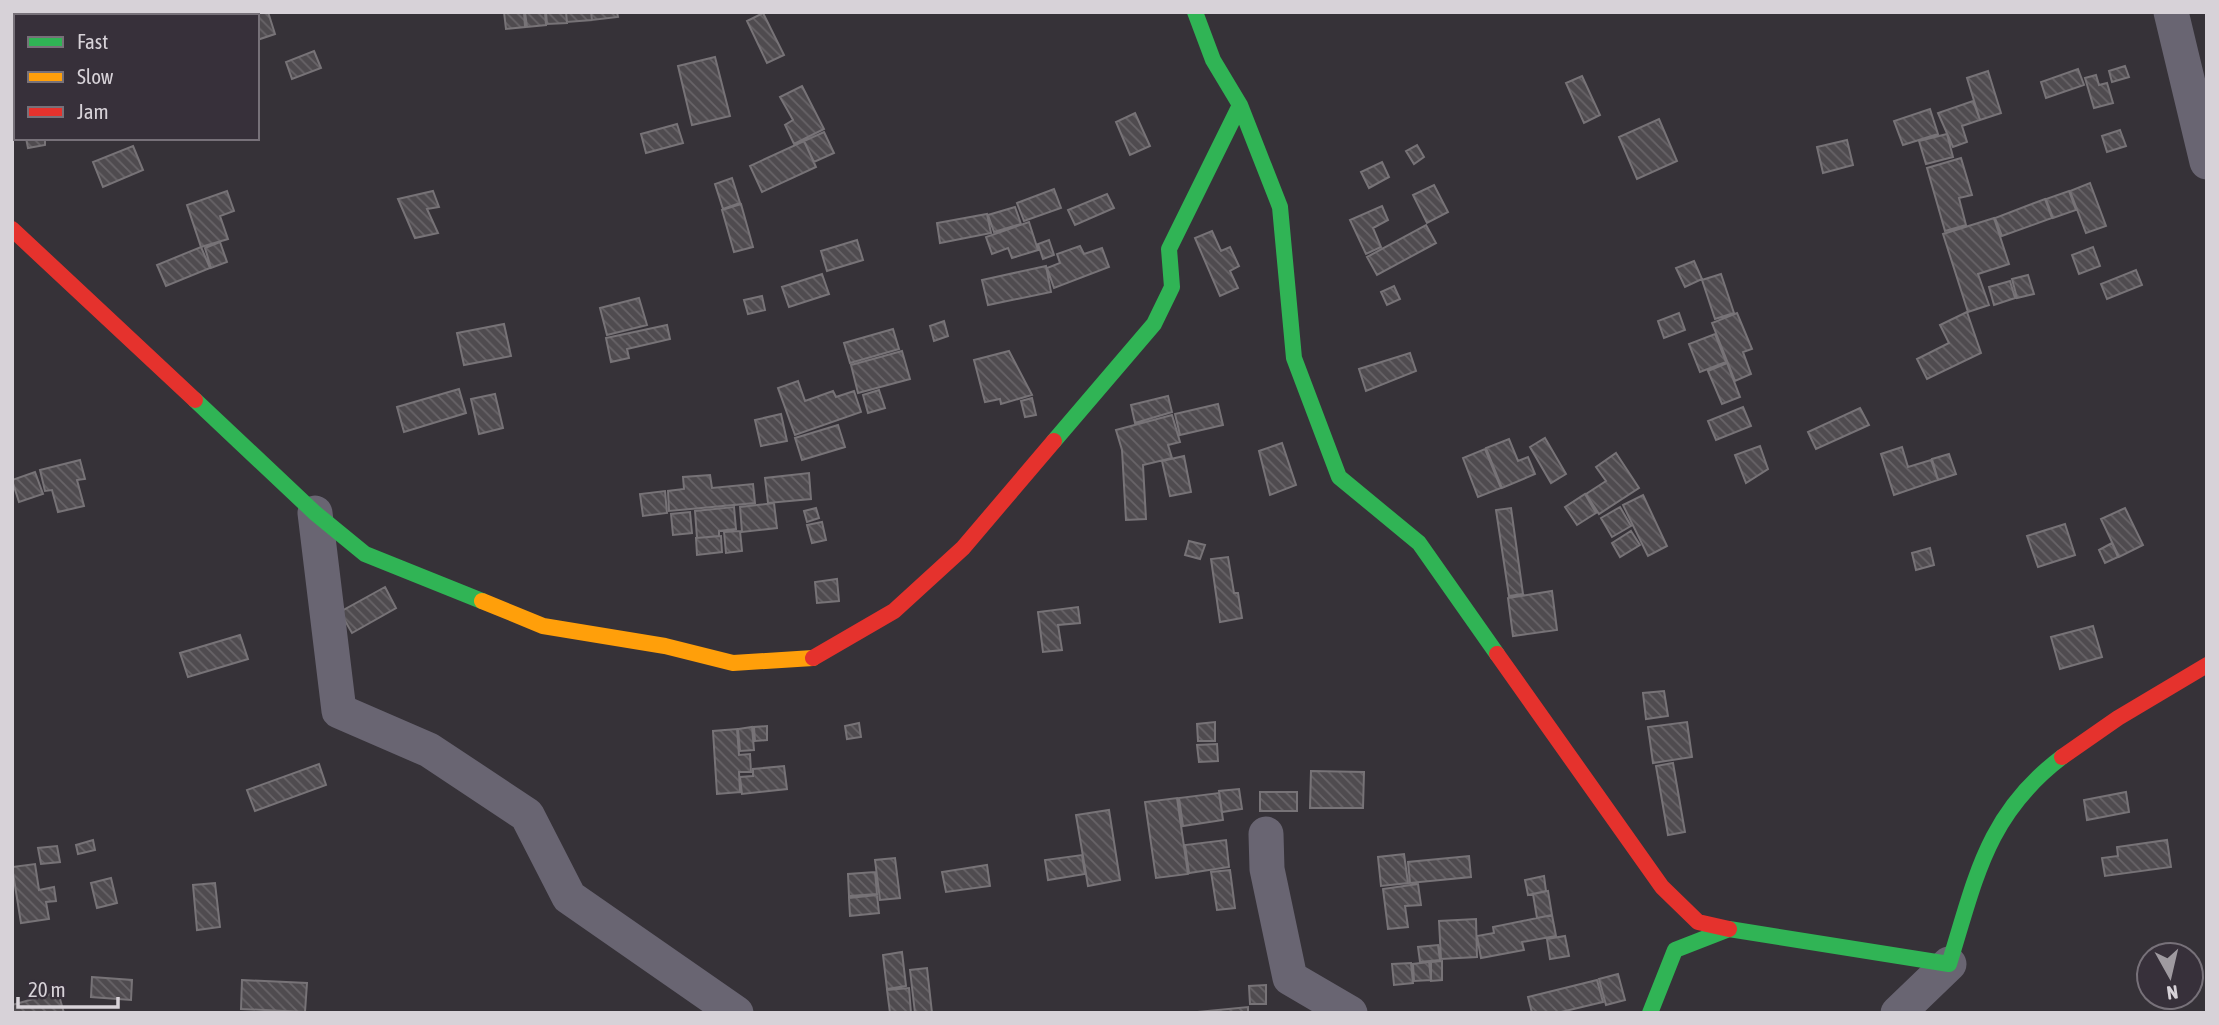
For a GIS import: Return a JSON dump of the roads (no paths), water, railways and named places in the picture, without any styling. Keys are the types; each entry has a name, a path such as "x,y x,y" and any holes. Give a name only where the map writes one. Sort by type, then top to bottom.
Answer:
{"street":[{"path":"1195,12 1213,60 1240,105 1280,207 1294,359 1339,477 1419,543 1662,887 1698,922 1949,964"},
{"path":"2171,12 2207,162"},
{"path":"12,229 315,513 365,554 543,626 665,646 733,663 815,658 894,611 962,548 1154,324 1172,287 1169,249 1240,105"},
{"path":"315,513 339,711 429,750 527,815 569,897 736,1013"},
{"path":"1898,1013 1949,964 1992,835 2033,780 2133,708 2207,666"},
{"path":"1266,834 1268,869 1290,978 1350,1013"},
{"path":"1650,1013 1675,950 1729,929"}]}
